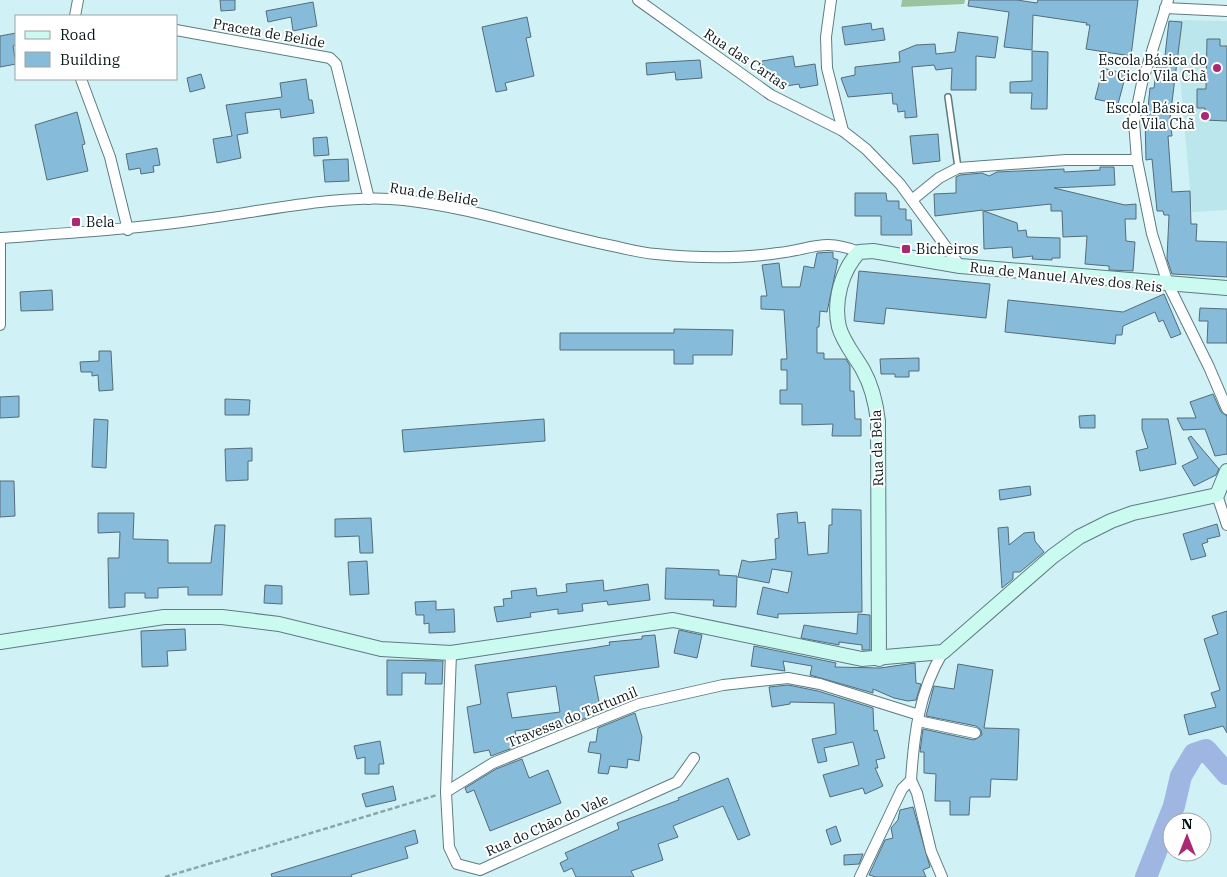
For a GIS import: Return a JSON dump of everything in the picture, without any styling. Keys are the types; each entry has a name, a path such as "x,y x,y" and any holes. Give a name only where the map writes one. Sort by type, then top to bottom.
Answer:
{"main road":[{"name":"Rua de Manuel Alves dos Reis","path":"859,252 893,254 960,266 1168,284"},
{"name":"Rua da Bela","path":"859,252 851,260 844,272 837,309 839,327 872,392 878,422 879,659"},
{"path":"1168,284 1227,288"},
{"path":"0,642 164,617 222,617 279,624 381,649 450,653 673,620 848,657 879,659 943,652 1053,556 1079,537 1111,521 1133,513 1217,495 1227,471"}],"street":[{"path":"75,15 78,0"},
{"name":"Rua das Cartas","path":"638,0 771,95 843,131 866,149 900,184 960,266"},
{"path":"832,0 826,37 827,68 843,131"},
{"path":"1168,284 1152,234 1137,160 1134,122 1142,83 1167,4 1227,12"},
{"name":"Praceta de Belide","path":"178,30 330,58 336,64 370,199"},
{"path":"81,80 110,157 128,230"},
{"path":"912,200 939,178 958,168 1066,160 1137,160"},
{"name":"Rua de Belide","path":"0,238 128,230 302,205 370,199 404,200 463,211 590,241 655,254 723,256 779,254 829,244 843,246 859,252"},
{"path":"0,238 0,325"},
{"name":"Rua de Manuel Alves dos Reis","path":"1168,284 1209,367 1227,409"},
{"path":"1217,495 1227,525"},
{"path":"942,877 931,851 917,792 911,780 918,718 926,685 943,652"},
{"name":"Rua do Chão do Vale","path":"450,653 446,792 449,847 458,864 480,870 677,782 694,758"},
{"name":"Travessa do Tartumil","path":"446,792 493,763 639,704 723,685 788,678 820,684 918,718 975,733"},
{"path":"860,877 902,789 911,780"}],"lane":[{"path":"948,96 958,168"}],"path":[{"path":"165,877 446,792"}],"shaded area":[{"name":"Escola Básica de Vila Chã","path":"1175,20 1227,21 1227,210 1192,212"}],"green space":[{"path":"902,0 965,0 964,4 901,7"}],"building":[{"path":"220,0 235,0 235,10 221,11"},
{"path":"969,0 1017,0 1037,3 1038,0 1138,0 1131,56 1086,49 1090,25 1086,25 1087,23 1033,15 1032,50 1004,47 1009,12 968,6"},
{"path":"313,2 317,26 293,31 291,17 268,22 266,11"},
{"path":"527,17 531,37 526,38 534,76 505,83 507,90 496,92 482,27"},
{"path":"1169,21 1182,22 1170,118 1172,136 1168,136 1172,192 1190,191 1191,224 1197,224 1196,241 1227,242 1227,277 1172,274 1167,259 1169,215 1164,215 1163,211 1157,211 1152,159 1146,160 1145,118 1147,118 1150,88 1154,88 1157,64 1164,64"},
{"path":"871,23 872,30 883,28 885,40 845,45 842,27"},
{"path":"958,32 998,37 995,58 976,56 976,90 951,90 952,68 936,70 934,65 912,67 917,117 905,118 905,111 898,112 897,104 893,104 892,93 848,97 841,78 855,75 855,67 900,62 899,52 916,45 935,44 936,54 955,52"},
{"path":"15,33 15,45 13,46 15,64 0,67 0,36"},
{"name":"Escola Básica do 1º Ciclo Vila Chã","path":"1207,39 1220,39 1220,46 1227,46 1227,121 1205,120 1205,108 1197,108 1197,89 1206,89"},
{"path":"1032,51 1048,52 1047,109 1031,109 1032,93 1010,93 1010,82 1032,81"},
{"path":"793,56 795,67 815,64 818,85 800,88 799,84 780,87 778,77 765,79 762,61"},
{"path":"700,60 702,78 676,80 675,72 647,75 646,63"},
{"path":"1103,68 1126,74 1118,104 1095,99"},
{"path":"201,74 205,88 190,92 187,78"},
{"path":"306,79 309,100 312,100 314,113 281,118 280,109 245,113 248,133 237,135 241,158 217,163 213,139 232,136 226,105 282,97 280,83"},
{"path":"77,112 85,144 82,145 88,171 47,180 35,125"},
{"path":"938,134 940,161 913,164 910,136"},
{"path":"327,137 329,155 314,156 313,138"},
{"path":"157,148 160,165 153,166 154,172 141,174 140,168 129,170 126,154"},
{"path":"348,159 349,181 325,182 323,160"},
{"path":"1100,167 1114,167 1115,185 1054,188 1125,205 1136,204 1136,219 1125,219 1126,241 1135,242 1133,271 1109,270 1109,266 1085,264 1087,236 1063,237 1062,211 1051,211 1051,204 984,211 1017,223 1018,231 1026,230 1027,237 1060,238 1060,258 1052,258 1052,260 1032,259 1033,256 1013,258 1012,247 984,249 983,210 935,216 934,194 956,193 956,177 960,175 982,173 989,176 997,172 1064,169 1064,172 1100,170"},
{"path":"855,193 886,193 887,201 899,201 899,209 906,209 906,220 911,220 912,235 881,235 881,216 855,216"},
{"path":"833,252 833,258 838,260 827,312 820,311 819,327 817,327 817,353 824,353 824,359 846,359 850,366 850,391 854,391 855,419 861,419 861,436 832,436 833,424 802,425 802,404 780,404 780,390 787,390 787,370 781,370 781,359 787,359 784,310 761,309 761,296 767,296 762,265 779,263 782,287 800,287 804,266 814,268 817,253"},
{"path":"859,271 990,284 986,318 886,308 884,324 854,321"},
{"path":"52,290 53,310 21,311 20,292"},
{"path":"1164,294 1181,334 1171,338 1163,320 1159,322 1155,312 1123,326 1122,335 1116,335 1115,344 1005,332 1008,300 1123,312"},
{"path":"1200,308 1227,309 1227,343 1207,343 1208,321 1199,321"},
{"path":"674,329 733,330 732,355 693,355 693,364 674,364 674,350 560,350 560,333 674,333"},
{"path":"99,351 111,351 113,390 99,391 98,375 92,376 92,372 81,372 80,362 99,361"},
{"path":"919,358 919,371 909,371 909,377 881,374 880,359"},
{"path":"1213,394 1221,412 1227,416 1227,454 1215,456 1205,429 1183,430 1177,418 1196,418 1190,402"},
{"path":"19,396 19,417 0,418 0,397"},
{"path":"225,399 250,400 249,415 225,415"},
{"path":"1095,415 1095,428 1080,428 1079,416"},
{"path":"94,419 108,420 106,468 92,467"},
{"path":"544,419 545,441 404,452 402,430"},
{"path":"1142,419 1168,419 1176,464 1140,471 1136,451 1148,448 1142,429"},
{"path":"1191,436 1219,469 1216,475 1194,486 1182,466 1198,458 1188,438"},
{"path":"252,448 252,461 248,461 248,480 226,481 225,449"},
{"path":"0,481 14,481 15,516 0,517"},
{"path":"1030,486 1031,495 1000,500 999,490"},
{"path":"832,509 861,510 862,612 778,614 778,618 757,614 763,587 788,593 792,572 772,569 769,583 738,577 742,560 750,562 776,559 775,539 779,538 777,514 797,512 798,523 805,522 808,555 828,553 829,525 832,525"},
{"path":"98,513 134,513 133,539 168,540 168,563 211,563 215,525 225,525 222,595 188,595 188,587 158,588 158,598 145,598 145,593 125,593 125,607 109,608 108,558 119,558 120,532 98,533"},
{"path":"371,518 373,553 360,553 359,536 335,537 335,519"},
{"path":"1217,524 1220,536 1207,539 1208,542 1202,544 1206,556 1191,560 1183,534"},
{"path":"1008,527 1009,545 1024,533 1034,532 1035,541 1044,552 1020,572 1013,572 1013,579 1002,588 998,528"},
{"path":"367,561 369,594 350,595 348,562"},
{"path":"666,568 719,570 719,575 737,576 736,607 713,606 714,600 665,599"},
{"path":"603,580 604,591 648,584 650,600 608,605 607,601 582,604 583,611 558,614 558,609 530,613 531,617 497,622 494,607 504,606 503,599 512,598 511,591 536,588 537,596 567,592 566,584"},
{"path":"265,585 282,586 282,604 264,603"},
{"path":"436,601 436,610 454,609 455,632 429,633 429,623 424,624 424,615 416,615 415,602"},
{"path":"1227,611 1227,733 1223,726 1189,735 1184,715 1216,707 1211,693 1220,690 1204,639 1218,634 1212,616"},
{"path":"858,614 870,615 870,650 862,650 862,645 839,642 839,645 801,638 804,625 857,634"},
{"path":"185,629 186,650 167,651 168,666 142,667 141,631"},
{"path":"679,630 702,635 697,658 674,653"},
{"path":"655,635 659,667 594,676 601,712 571,724 515,731 518,746 491,756 489,750 474,753 467,707 481,704 475,665 610,645 609,642 642,639 642,636","holes":["556,686 560,712 512,718 507,693"]},
{"path":"754,646 836,663 835,667 880,668 915,663 916,683 921,684 916,700 908,701 894,698 873,689 873,693 810,675 812,666 783,661 785,671 751,666"},
{"path":"387,660 443,661 442,684 425,684 426,673 402,673 402,695 387,695"},
{"path":"958,664 993,670 984,728 1019,729 1017,780 991,779 990,797 970,797 969,815 950,815 950,801 935,801 936,774 924,773 924,752 920,752 923,729 974,740 982,735 981,730 976,726 926,716 934,686 954,689"},
{"path":"788,685 818,691 873,708 874,731 877,730 885,758 876,760 878,768 875,768 883,786 865,794 863,788 830,797 823,775 859,765 853,742 824,748 827,761 818,763 812,739 836,734 834,703 790,702 790,704 772,707 769,687"},
{"path":"635,713 642,737 639,761 628,759 627,768 610,766 608,774 598,773 601,754 588,752 590,742 596,742 598,728"},
{"path":"380,741 384,764 379,764 379,774 365,774 365,757 357,759 354,746"},
{"path":"522,759 529,778 548,770 561,803 490,831 474,790 467,793 465,788 496,769"},
{"path":"728,778 750,835 738,840 723,806 673,826 678,837 658,844 663,860 631,871 634,877 576,877 572,868 564,872 560,863 568,859 565,853 619,829 617,823 679,800 678,798"},
{"path":"393,786 396,800 366,807 362,794"},
{"path":"913,807 930,867 923,870 926,877 876,877 869,875 885,840 893,838 891,828 898,820 900,810"},
{"path":"836,826 841,841 831,845 826,830"},
{"path":"415,830 418,843 405,847 408,858 351,875 352,877 272,877 271,874"},
{"path":"863,854 859,864 844,865 844,855"}],"waterway":[{"path":"1146,877 1174,806 1181,776 1194,754 1206,750 1227,774"}],"place":[{"name":"Escola Básica do 1º Ciclo Vila Chã","path":"1217,68"},
{"name":"Escola Básica de Vila Chã","path":"1205,116"},
{"name":"Bela","path":"76,222"},
{"name":"Bicheiros","path":"906,249"}]}
